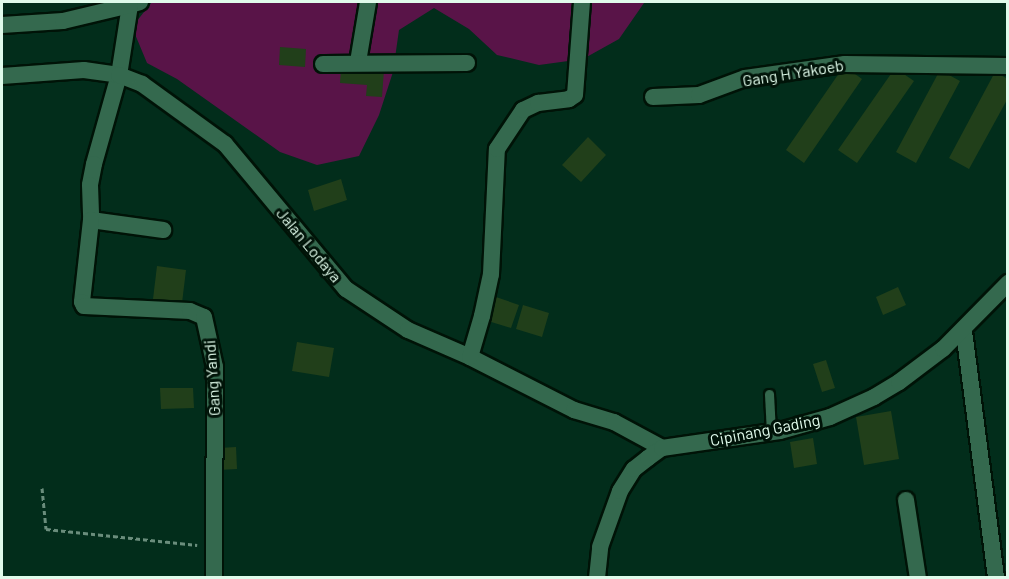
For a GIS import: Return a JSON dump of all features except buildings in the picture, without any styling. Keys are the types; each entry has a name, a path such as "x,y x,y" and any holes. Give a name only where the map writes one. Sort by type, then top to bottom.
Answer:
{"street":[{"path":"358,62 368,2"},
{"path":"470,357 482,316 490,274 497,149 523,110 538,103 569,99 575,95 582,2"},
{"path":"2,25 63,21 135,3 119,75 94,164 90,185 91,220 163,230"},
{"path":"323,64 467,63"},
{"name":"Gang H Yakoeb","path":"653,97 699,95 745,78 844,64 1008,66"},
{"name":"Jalan Lodaya","path":"2,76 84,70 119,75 142,84 225,144 346,289 408,330 470,357 573,410 614,423 662,448"},
{"name":"Gang Yandi","path":"91,220 82,302 84,306 190,311 204,317 215,367 214,578"},
{"name":"Cipinang Gading","path":"597,578 600,547 620,491 634,469 662,448 771,432 830,417 874,397 923,366 964,331 1008,283"},
{"path":"964,331 996,578"},
{"path":"906,500 918,578"}],"lane":[{"path":"769,394 771,432"}],"path":[{"path":"42,488 46,529 214,546"}],"shaded area":[{"path":"152,2 644,3 619,39 583,59 539,65 497,55 469,29 434,8 399,30 393,72 379,115 359,156 317,165 280,152 177,79 147,63 132,27"}]}
